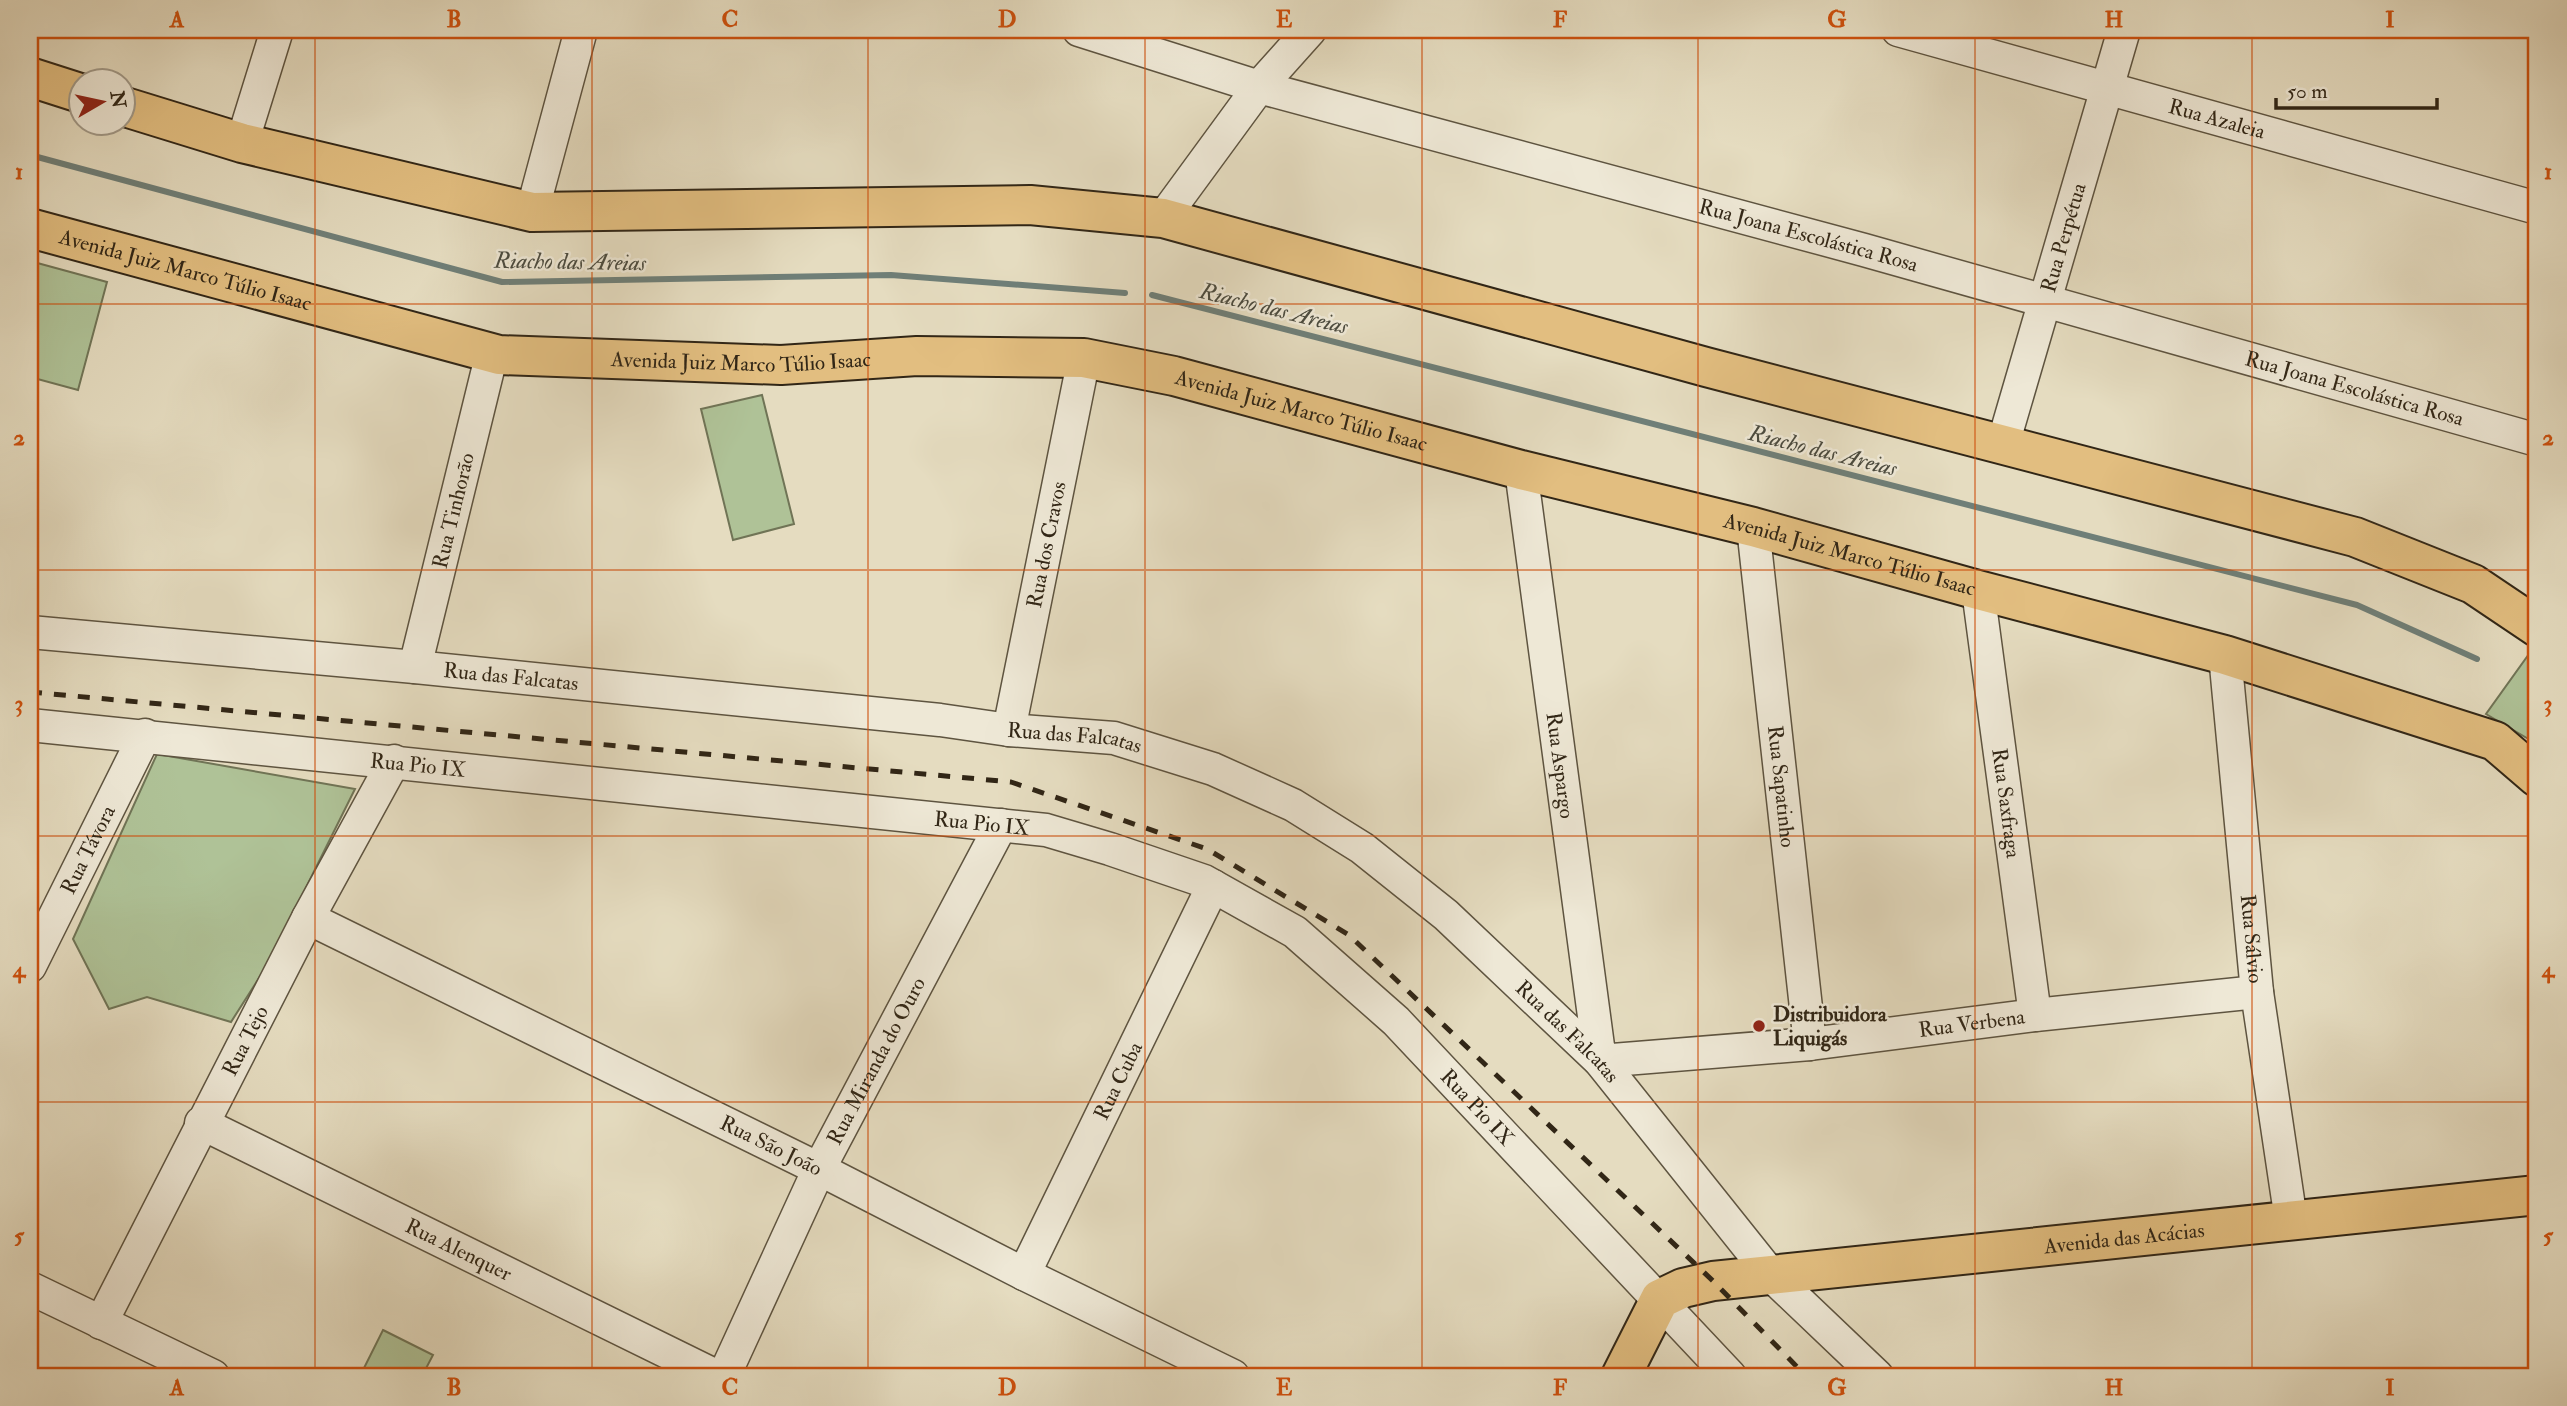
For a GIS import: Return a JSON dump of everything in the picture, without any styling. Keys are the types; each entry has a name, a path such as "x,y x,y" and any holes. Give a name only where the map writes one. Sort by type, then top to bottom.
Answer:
{"main road":[{"path":"30,77 66,89"},
{"path":"136,110 242,144 532,212 1030,205 1163,218 1706,367 2356,537 2473,584 2537,627"},
{"name":"Avenida Juiz Marco Túlio Isaac","path":"30,228 492,353 780,365 917,356 1084,358 1174,376 1521,470 1753,527 2225,655 2496,741 2537,777"},
{"name":"Avenida das Acácias","path":"1660,1299 1683,1288 1713,1281 2537,1195"},
{"path":"1621,1376 1660,1299"}],"street":[{"path":"242,144 277,30"},
{"path":"532,212 581,30"},
{"name":"Rua Joana Escolástica Rosa","path":"1079,30 1259,87 2537,440"},
{"path":"1163,218 1259,87 1310,30"},
{"name":"Rua Azaleia","path":"1898,30 2537,208"},
{"name":"Rua Perpétua","path":"2003,444 2124,30"},
{"name":"Rua Tinhorão","path":"415,667 492,353"},
{"name":"Rua dos Cravos","path":"1009,730 1084,358"},
{"name":"Rua Aspargo","path":"1521,470 1601,1061"},
{"name":"Rua Sapatinho","path":"1753,527 1810,1044"},
{"name":"Rua Saxfraga","path":"1978,590 2035,1015"},
{"name":"Rua das Falcatas","path":"30,632 415,667 940,720 1009,730 1114,738 1213,769 1293,805 1362,848 1446,915 1601,1061 1771,1275 1877,1376"},
{"name":"Rua Sálvio","path":"2225,655 2257,992 2291,1220"},
{"name":"Rua Pio IX","path":"30,725 1046,830 1204,881 1294,932 1396,1021 1730,1376"},
{"name":"Rua Távora","path":"30,966 145,735"},
{"name":"Rua Tejo","path":"102,1323 201,1123 394,761"},
{"name":"Rua Miranda do Ouro","path":"723,1376 819,1169 1001,825"},
{"name":"Rua Cuba","path":"1024,1274 1213,886"},
{"name":"Rua São João","path":"308,918 1233,1376"},
{"name":"Rua Verbena","path":"1601,1061 1810,1044 2035,1015 2257,992"},
{"name":"Rua Alenquer","path":"201,1123 716,1376"},
{"path":"30,1288 213,1376"}],"green space":[{"path":"30,261 107,282 78,390 30,377"},
{"path":"762,395 794,524 733,540 701,409"},
{"path":"2529,654 2537,661 2537,744 2486,714"},
{"path":"157,754 355,789 268,964 231,1022 147,997 109,1009 73,939"},
{"path":"383,1330 433,1355 422,1376 360,1376"}],"waterway":[{"name":"Riacho das Areias","path":"30,155 502,282 891,275 1125,293"},
{"name":"Riacho das Areias","path":"1152,295 2357,605 2477,659"}],"railway":[{"path":"30,692 1011,782 1207,849 1349,935 1713,1281 1806,1376"}],"place":[{"name":"Distribuidora Liquigás","path":"1759,1026"}]}
